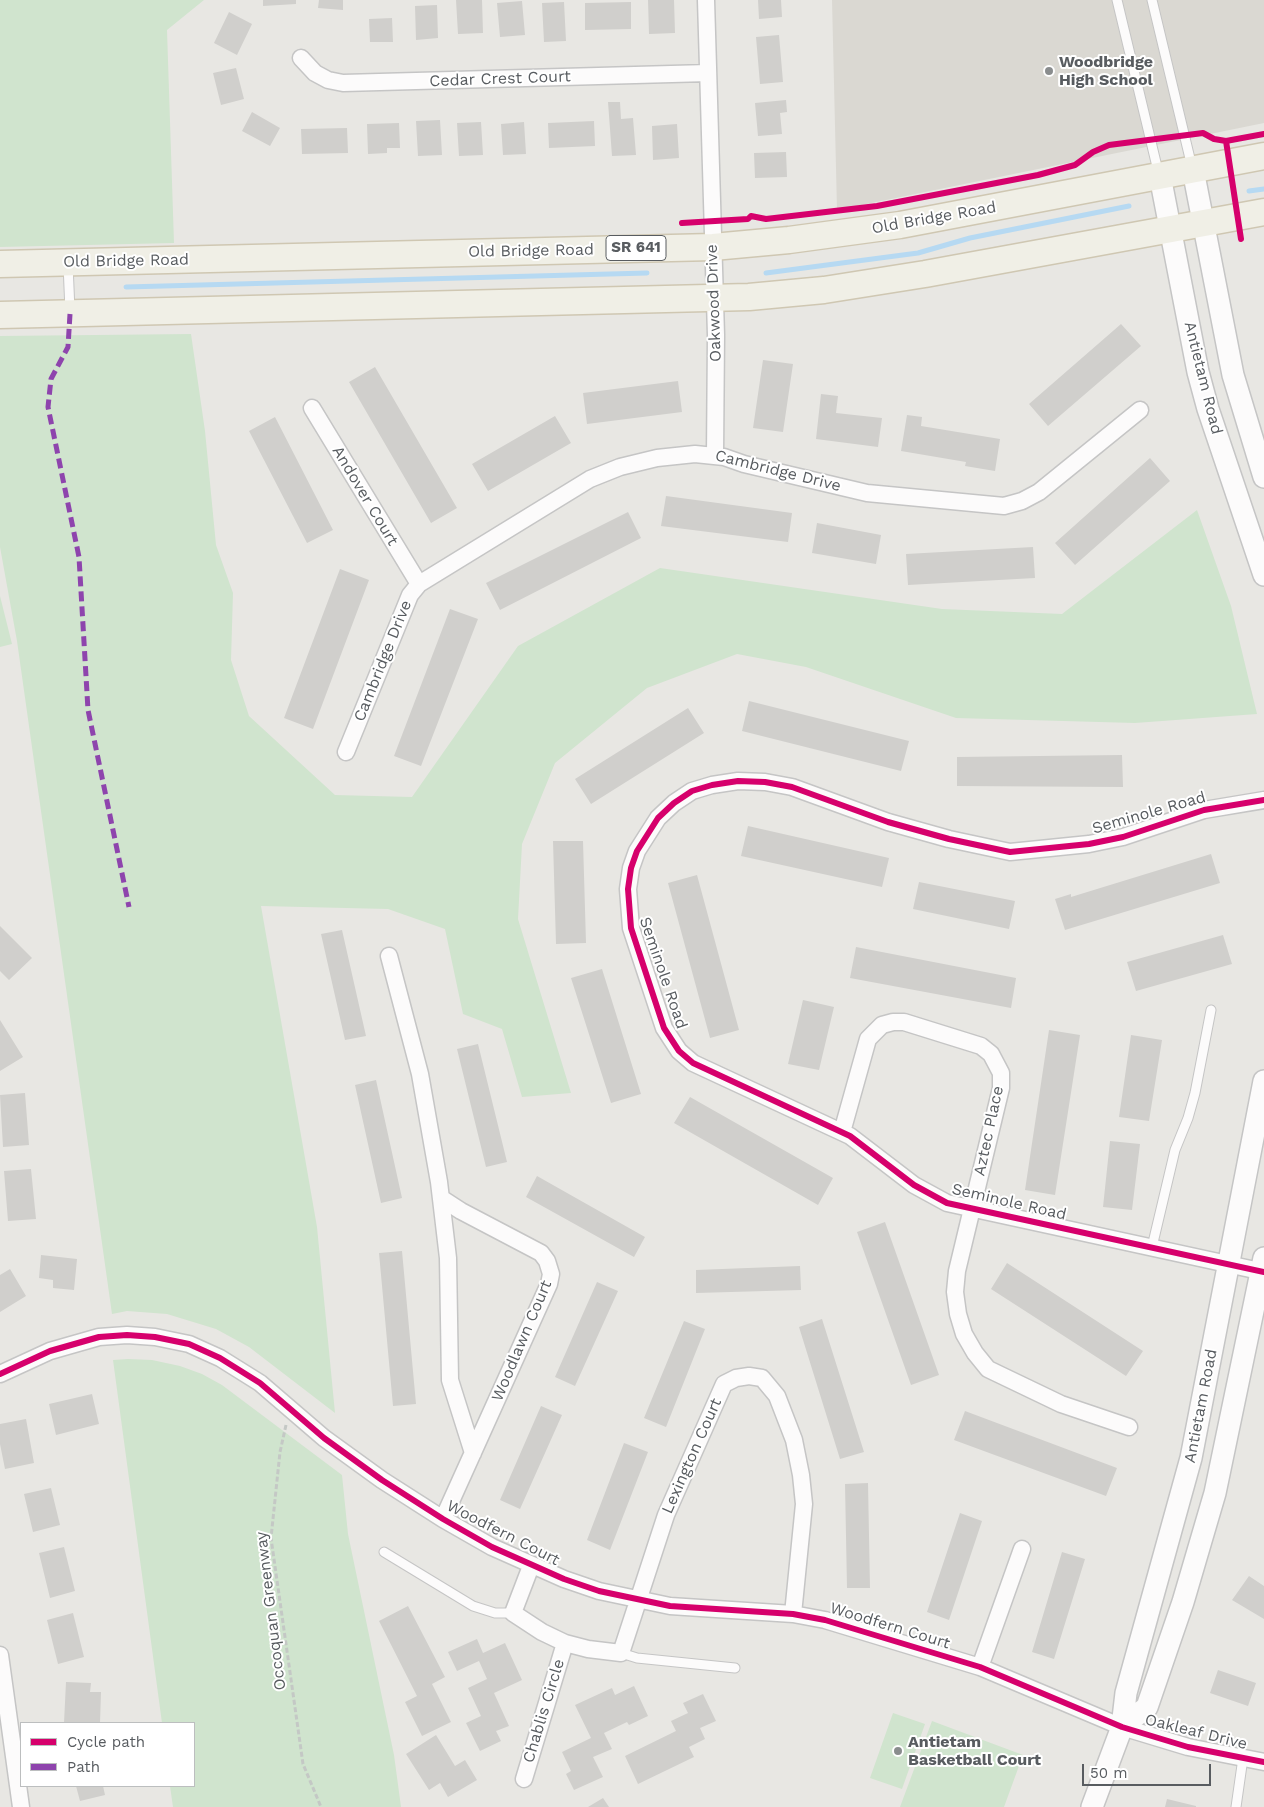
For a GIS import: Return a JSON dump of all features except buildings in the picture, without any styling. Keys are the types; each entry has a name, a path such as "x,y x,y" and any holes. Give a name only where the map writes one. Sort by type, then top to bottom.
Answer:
{"main road":[{"name":"Old Bridge Road","path":"0,264 713,246 789,240 900,225 1264,156"},
{"path":"0,315 715,299 824,290 1264,212"}],"street":[{"name":"Oakwood Drive","path":"706,0 715,299 716,455"},
{"name":"Cedar Crest Court","path":"301,58 315,73 328,80 343,83 708,73"},
{"name":"Antietam Road","path":"1193,170 1233,375 1264,477"},
{"name":"Antietam Road","path":"1160,176 1208,409 1264,575"},
{"name":"Andover Court","path":"312,408 419,584"},
{"name":"Cambridge Drive","path":"346,752 410,595 419,584 590,479 620,467 657,458 695,454 716,455 744,464 867,493 1004,506 1022,501 1039,492 1140,410"},
{"name":"Seminole Road","path":"1263,1267 1152,1247 971,1209 932,1197 842,1132 693,1063 679,1052 668,1037 631,928 628,889 631,868 644,838 658,818 674,803 692,791 712,785 738,782 765,782 792,787 906,827 1010,852 1089,844 1123,837 1204,810 1264,800"},
{"path":"388,956 420,1074 441,1198 448,1258 450,1380 473,1453"},
{"name":"Aztec Place","path":"842,1132 868,1039 882,1025 904,1022 981,1046 997,1062 1001,1074 1001,1088 957,1271 955,1292 960,1320 975,1352 988,1369 1061,1404 1128,1427"},
{"name":"Antietam Road","path":"1092,1807 1122,1727 1126,1693 1191,1458 1264,1081"},
{"name":"Woodlawn Court","path":"441,1198 461,1211 540,1253 547,1261 551,1274 549,1284 443,1519"},
{"name":"Antietam Road","path":"1122,1727 1147,1707 1184,1602 1215,1493 1263,1267"},
{"name":"Woodfern Court","path":"0,1374 71,1343 99,1337 127,1335 156,1337 189,1344 220,1358 260,1383 290,1409 382,1480 443,1519 531,1566 572,1582 638,1600 707,1610 793,1614 865,1630 980,1667 1122,1727"},
{"name":"Lexington Court","path":"638,1600 666,1515 724,1384 736,1378 749,1376 762,1378 777,1396 794,1440 801,1475 804,1504 793,1614"},
{"path":"980,1667 1022,1550"},
{"path":"513,1613 531,1566"},
{"path":"621,1653 638,1600"},
{"name":"Chablis Circle","path":"513,1613 542,1632 565,1643 588,1649 621,1653"},
{"name":"Chablis Circle","path":"524,1779 565,1643"},
{"path":"0,1655 21,1807"},
{"name":"Oakleaf Drive","path":"1122,1727 1188,1747 1264,1762"}],"lane":[{"path":"1117,0 1160,176"},
{"path":"1152,0 1193,170"},
{"path":"68,262 70,314"},
{"path":"1152,1247 1175,1150 1188,1118 1195,1093 1211,1010"},
{"path":"384,1552 472,1606 495,1613 513,1613"},
{"path":"621,1653 637,1658 735,1668"},
{"path":"1236,1807 1243,1758"}],"shaded area":[{"name":"Woodbridge High School","path":"832,0 1264,0 1264,123 837,210"}],"green space":[{"path":"0,0 204,0 167,30 174,243 0,247"},
{"path":"191,334 205,431 216,545 233,593 231,660 249,716 335,795 412,797 518,646 660,568 942,609 1062,614 1197,510 1231,606 1257,714 1135,723 956,718 806,667 737,654 647,688 555,763 522,844 518,919 571,1093 522,1097 502,1029 463,1014 445,929 388,909 261,906 317,1227 335,1413 249,1347 216,1329 167,1314 127,1311 112,1314 17,641 0,547 0,336"},
{"path":"0,596 12,644 0,647"},
{"path":"113,1360 152,1360 180,1366 202,1374 222,1385 342,1475 348,1534 394,1755 401,1807 173,1807 170,1787 195,1787 195,1722 162,1722"},
{"name":"Antietam Basketball Court","path":"893,1713 925,1724 902,1789 870,1778"},
{"path":"932,1721 1023,1755 1004,1807 900,1807"}],"waterway":[{"path":"1249,191 1264,189"},
{"path":"766,273 918,253 970,238 1129,206"},
{"path":"126,287 647,273"}],"marked path":[{"path":"70,314 68,347 51,379 48,407 79,557 88,710 129,907"}],"cycle path":[{"path":"682,223 748,219 751,216 766,219 877,206 1038,175 1075,165 1093,152 1109,145 1203,133 1214,139 1226,141 1264,134"},
{"path":"1226,141 1241,239"},
{"path":"1264,800 1204,810 1123,837 1089,844 1010,852 949,839 888,822 792,787 765,782 738,781 712,785 692,791 674,803 658,818 637,851 631,868 628,889 631,928 664,1028 679,1051 693,1063 850,1136 914,1185 947,1203 1264,1272"},
{"path":"0,1374 50,1351 99,1337 127,1335 155,1337 189,1344 220,1358 260,1383 324,1438 382,1480 443,1519 492,1547 564,1579 599,1591 670,1606 793,1614 825,1620 980,1667 1122,1727 1188,1747 1264,1762"}],"place":[{"name":"Woodbridge High School","path":"1049,71"},
{"name":"Antietam Basketball Court","path":"898,1751"}]}
